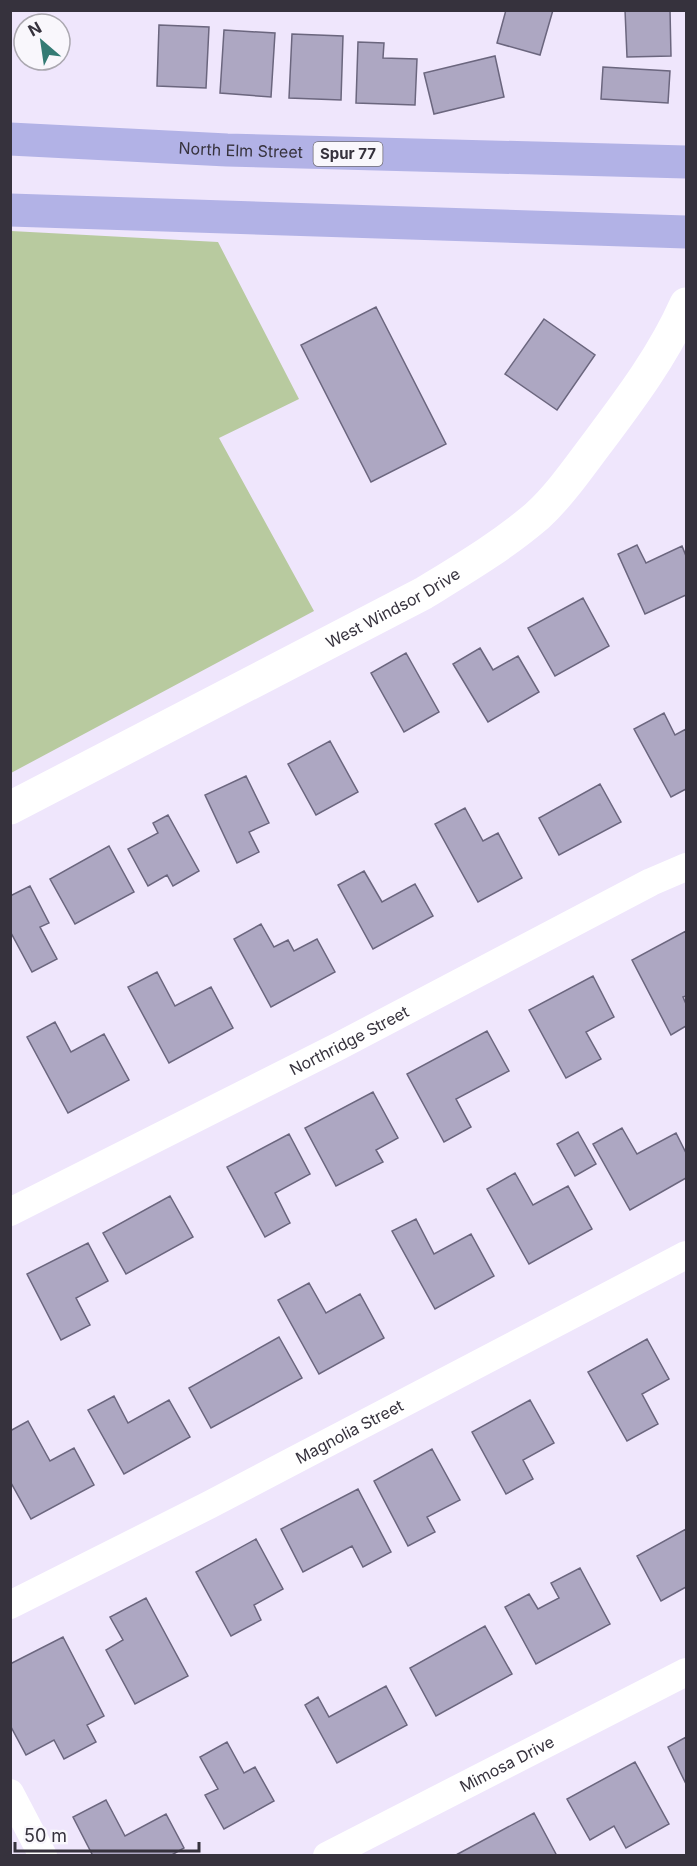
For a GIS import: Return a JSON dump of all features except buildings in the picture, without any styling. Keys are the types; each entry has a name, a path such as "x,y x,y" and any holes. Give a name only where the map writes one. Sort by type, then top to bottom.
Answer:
{"main road":[{"name":"North Elm Street","path":"10,139 227,150 687,162"},
{"path":"10,210 687,232"}],"street":[{"name":"West Windsor Drive","path":"10,808 424,593 489,553 538,515 575,472 636,391 673,335 687,304"},
{"name":"Northridge Street","path":"10,1212 339,1046 651,882 687,867"},
{"name":"Magnolia Street","path":"10,1605 209,1505 687,1255"},
{"name":"Mimosa Drive","path":"327,1856 687,1672"},
{"path":"10,1793 43,1856"}],"green space":[{"path":"11,231 218,242 299,399 219,438 314,611 11,773"}]}
